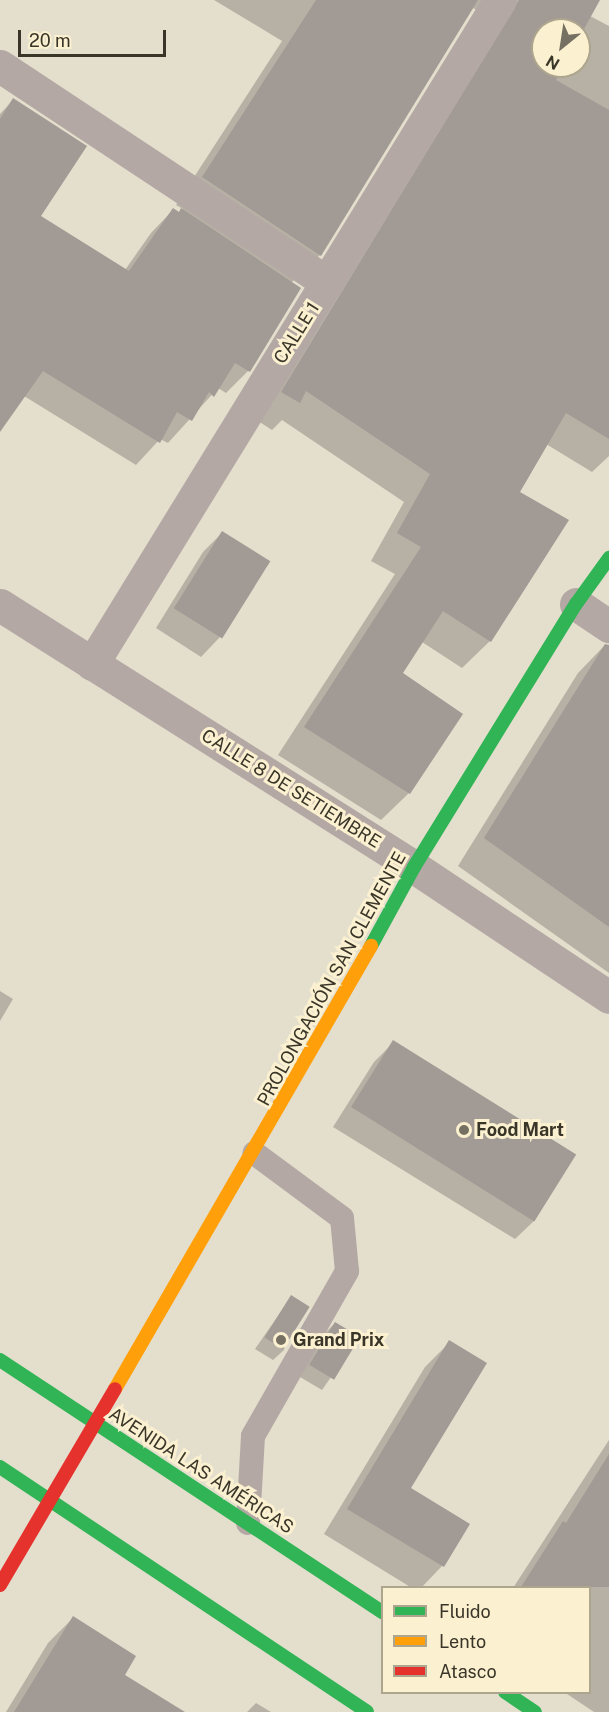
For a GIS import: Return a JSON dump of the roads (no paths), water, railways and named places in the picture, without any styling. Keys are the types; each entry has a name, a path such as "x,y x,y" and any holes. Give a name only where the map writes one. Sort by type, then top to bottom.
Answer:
{"street":[{"name":"CALLE 1","path":"92,664 500,0"},
{"path":"0,66 328,283"},
{"name":"PROLONGACIÓN SAN CLEMENTE","path":"0,1585 97,1425 254,1153 414,867 576,604 609,558"},
{"path":"576,604 609,626"},
{"name":"CALLE 8 DE SETIEMBRE","path":"0,605 414,867 609,997"},
{"name":"AVENIDA LAS AMÉRICAS","path":"0,1360 381,1611"},
{"path":"0,1467 367,1712"},
{"path":"508,1694 535,1712"}],"lane":[{"path":"248,1523 253,1436 347,1271 342,1218 254,1153"}],"place":[{"name":"Food Mart","path":"464,1130"},
{"name":"Grand Prix","path":"281,1340"}]}
